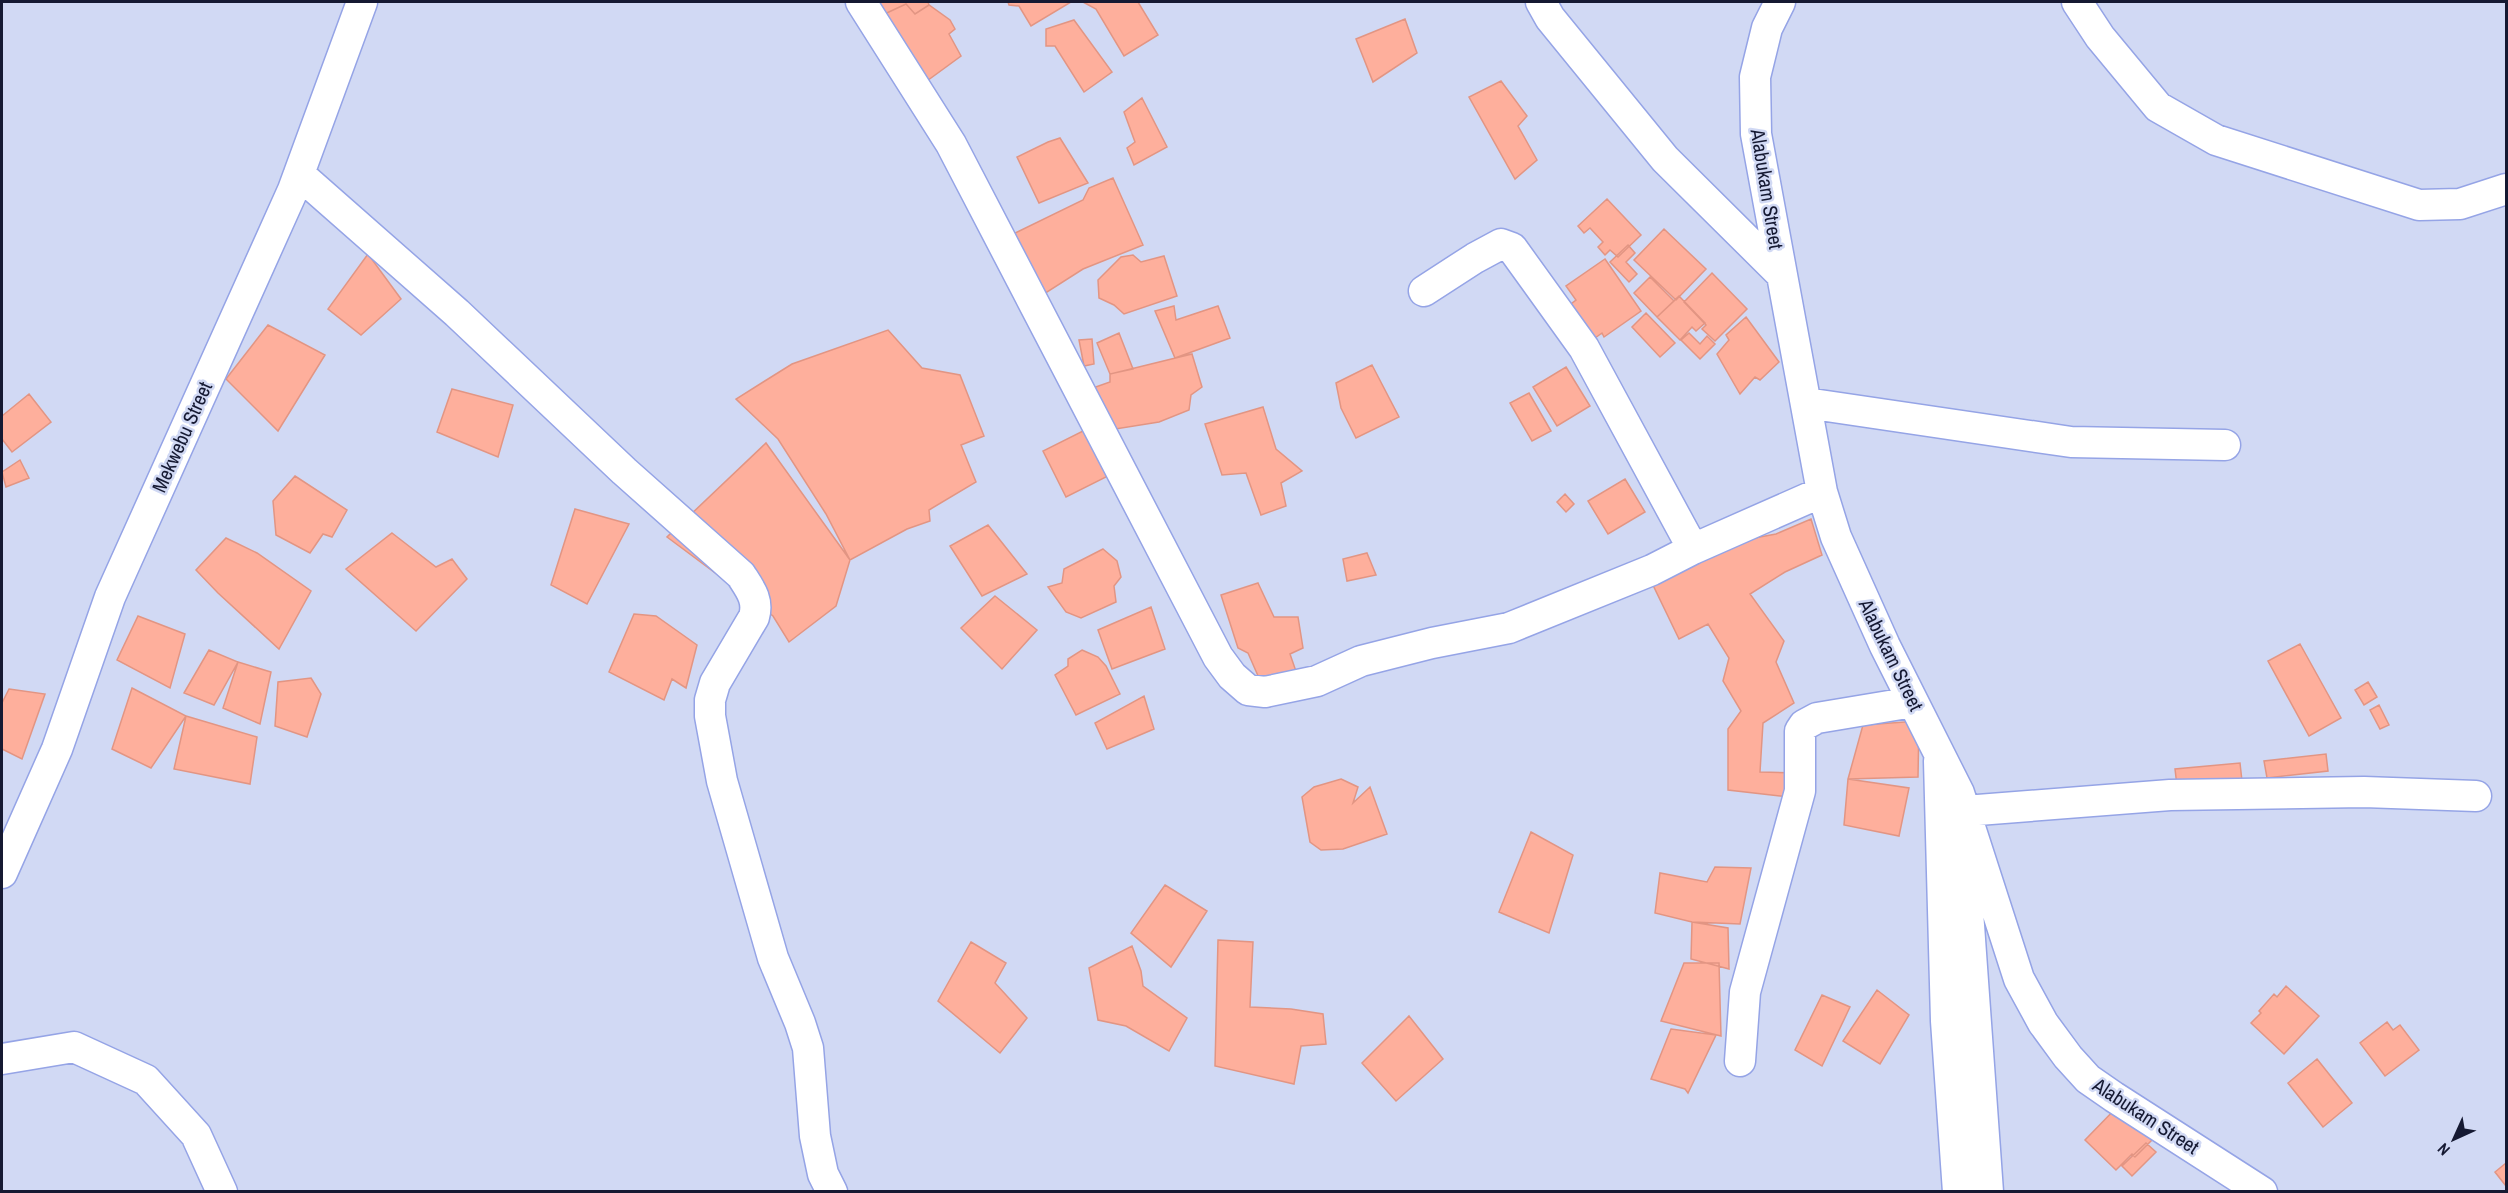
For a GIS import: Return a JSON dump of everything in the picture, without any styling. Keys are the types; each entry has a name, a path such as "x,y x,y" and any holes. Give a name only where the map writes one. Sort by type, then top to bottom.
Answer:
{"street":[{"name":"Mekwebu Street","path":"2,873 12,826 57,749 111,597 299,174 362,2"},
{"path":"861,2 951,144 1218,657 1232,676 1248,690 1265,692 1308,683 1362,662 1432,643 1509,628 1642,575 1693,549 1822,492"},
{"path":"1540,2 1550,18 1665,159 1781,274"},
{"name":"Alabukam Street","path":"1780,2 1767,28 1755,77 1756,134 1822,492 1836,537 1885,646 1962,802 2019,979 2043,1023 2068,1057 2088,1078 2262,1191"},
{"path":"2077,2 2100,37 2158,107 2216,140 2419,205 2460,204 2506,189"},
{"path":"299,174 457,313 624,471 741,575 752,591 757,607 754,617 715,683 710,700 710,716 722,781 773,958 808,1048 815,1136 823,1174 832,1191"},
{"path":"1424,291 1501,244 1512,248 1584,348 1693,549"},
{"path":"1806,403 2071,442 2225,445"},
{"path":"1740,1061 1745,992 1800,791 1800,731 1804,725 1817,718 1913,702"},
{"path":"1939,752 1946,1021 1958,1191"},
{"path":"1988,1191 1962,802 2170,795 2364,792 2476,796"},
{"path":"2,1059 74,1047 146,1080 196,1135 222,1191"}],"building":[{"path":"870,2 928,2 929,5 915,14 906,4 876,18"},
{"path":"1008,2 1071,2 1031,26 1019,6 1009,5"},
{"path":"1083,2 1138,2 1158,35 1124,56 1096,9"},
{"path":"906,4 915,14 929,5 950,20 955,29 949,34 961,56 920,86 876,18"},
{"path":"1405,19 1417,53 1373,82 1356,39"},
{"path":"1074,20 1112,72 1084,92 1055,46 1046,46 1046,29"},
{"path":"1501,81 1527,116 1518,126 1537,160 1515,179 1469,97"},
{"path":"1142,98 1167,147 1134,165 1127,148 1135,142 1124,112"},
{"path":"1060,138 1088,183 1039,203 1017,157"},
{"path":"1113,178 1143,245 1083,269 1044,294 1011,235 1083,200 1089,188"},
{"path":"1607,199 1641,235 1618,257 1610,250 1605,255 1598,247 1603,242 1590,228 1584,233 1578,226"},
{"path":"1664,229 1706,269 1676,300 1634,260"},
{"path":"1628,245 1635,253 1626,262 1637,274 1629,282 1610,262"},
{"path":"368,254 401,299 361,335 328,309"},
{"path":"1133,255 1141,262 1164,256 1177,296 1124,314 1114,305 1099,298 1098,280 1121,257"},
{"path":"1605,259 1641,311 1604,337 1602,333 1595,338 1571,304 1576,300 1566,286"},
{"path":"1712,273 1747,309 1715,341 1702,329 1706,325 1684,302"},
{"path":"1650,277 1674,301 1657,317 1634,293"},
{"path":"1679,296 1705,323 1696,331 1692,327 1680,340 1657,317"},
{"path":"1174,306 1176,320 1218,306 1230,338 1175,358 1155,311"},
{"path":"1646,313 1675,343 1660,357 1632,327"},
{"path":"1746,317 1779,362 1760,380 1755,377 1740,394 1717,354 1729,340 1726,335"},
{"path":"268,325 325,355 278,431 226,379"},
{"path":"888,330 922,368 960,375 984,436 961,445 976,482 929,510 930,521 907,529 850,560 826,514 778,439 736,399 792,364"},
{"path":"1119,333 1133,369 1110,374 1097,343"},
{"path":"1689,333 1700,344 1707,336 1715,344 1700,359 1681,340"},
{"path":"1092,339 1094,364 1084,366 1079,340"},
{"path":"1192,354 1202,387 1191,395 1189,410 1159,422 1103,431 1090,389 1110,382 1110,374"},
{"path":"1372,365 1399,417 1356,438 1341,408 1336,383"},
{"path":"1566,367 1590,406 1557,426 1533,387"},
{"path":"452,389 513,405 498,457 437,432"},
{"path":"1529,393 1551,431 1532,441 1510,403"},
{"path":"29,394 51,422 12,452 2,439 2,416"},
{"path":"1263,407 1276,449 1302,471 1281,483 1286,506 1261,515 1246,473 1222,475 1205,424"},
{"path":"1085,430 1108,476 1066,497 1043,451"},
{"path":"766,443 850,560 836,606 789,642 773,616 667,537"},
{"path":"20,460 29,478 6,487 2,472"},
{"path":"295,476 347,510 332,537 323,534 310,553 276,535 273,501"},
{"path":"1625,479 1645,512 1608,534 1588,501"},
{"path":"1565,494 1574,504 1566,512 1557,502"},
{"path":"575,509 629,524 587,604 551,585"},
{"path":"1811,519 1822,555 1785,572 1750,594 1784,641 1776,662 1794,703 1763,723 1760,772 1797,773 1789,797 1728,790 1728,729 1741,711 1723,681 1729,658 1708,624 1679,639 1652,583 1744,540 1776,534"},
{"path":"988,525 1027,574 982,596 950,546"},
{"path":"392,533 436,567 452,559 467,579 416,631 346,569"},
{"path":"226,538 257,553 311,591 279,649 196,570"},
{"path":"1103,549 1117,561 1121,577 1114,586 1116,602 1081,618 1066,612 1048,587 1062,583 1064,569"},
{"path":"1367,553 1376,575 1347,581 1343,559"},
{"path":"1258,583 1274,617 1298,617 1303,648 1290,654 1300,683 1266,694 1248,653 1238,648 1221,595"},
{"path":"995,596 1037,630 1002,669 961,628"},
{"path":"1151,607 1165,649 1112,669 1098,630"},
{"path":"634,614 656,616 697,645 686,688 672,679 664,700 609,672"},
{"path":"138,616 185,634 170,688 117,660"},
{"path":"2300,644 2341,718 2309,736 2268,661"},
{"path":"209,650 238,662 214,705 184,693"},
{"path":"1082,650 1098,657 1106,666 1120,694 1076,715 1055,675 1068,666 1068,659"},
{"path":"238,662 271,672 260,724 223,708"},
{"path":"311,678 321,694 307,737 275,726 278,682"},
{"path":"2368,682 2377,697 2364,705 2355,690"},
{"path":"132,688 186,716 151,768 112,749"},
{"path":"9,689 45,694 22,759 2,749 2,703"},
{"path":"1144,696 1154,729 1107,749 1095,723"},
{"path":"2379,705 2389,725 2380,729 2370,710"},
{"path":"186,716 257,737 250,784 174,769"},
{"path":"1919,721 1918,777 1848,779 1863,725"},
{"path":"2326,754 2328,771 2267,778 2264,761"},
{"path":"2240,763 2242,781 2177,786 2175,769"},
{"path":"1341,779 1358,787 1353,803 1370,787 1387,834 1343,849 1321,850 1310,842 1302,797 1314,787"},
{"path":"1848,779 1909,788 1899,836 1844,825"},
{"path":"1531,832 1573,855 1549,933 1499,912"},
{"path":"1715,867 1751,868 1740,924 1692,922 1655,913 1660,873 1707,882"},
{"path":"1165,885 1207,911 1171,967 1131,933"},
{"path":"1692,922 1728,928 1729,969 1691,959"},
{"path":"1218,940 1253,942 1250,1007 1291,1009 1323,1014 1326,1044 1301,1046 1294,1084 1215,1066"},
{"path":"971,942 1006,963 995,983 1027,1018 1000,1053 938,1001"},
{"path":"1132,946 1141,971 1143,986 1187,1018 1169,1051 1126,1026 1098,1020 1089,968"},
{"path":"1684,963 1719,963 1721,1036 1661,1021"},
{"path":"2286,986 2319,1016 2284,1054 2251,1023 2274,994 2277,997"},
{"path":"1877,990 1909,1015 1880,1064 1843,1041"},
{"path":"1822,995 1850,1007 1822,1066 1795,1050"},
{"path":"1409,1016 1443,1059 1396,1101 1362,1063"},
{"path":"2387,1022 2393,1030 2400,1025 2419,1050 2385,1076 2360,1043"},
{"path":"1671,1029 1716,1035 1688,1093 1685,1089 1651,1079"},
{"path":"2317,1059 2352,1103 2323,1127 2288,1083"},
{"path":"2120,1104 2155,1137 2135,1157 2132,1154 2116,1170 2085,1140"},
{"path":"2146,1143 2156,1152 2132,1176 2122,1166"},
{"path":"2506,1163 2506,1186 2495,1172"}]}
